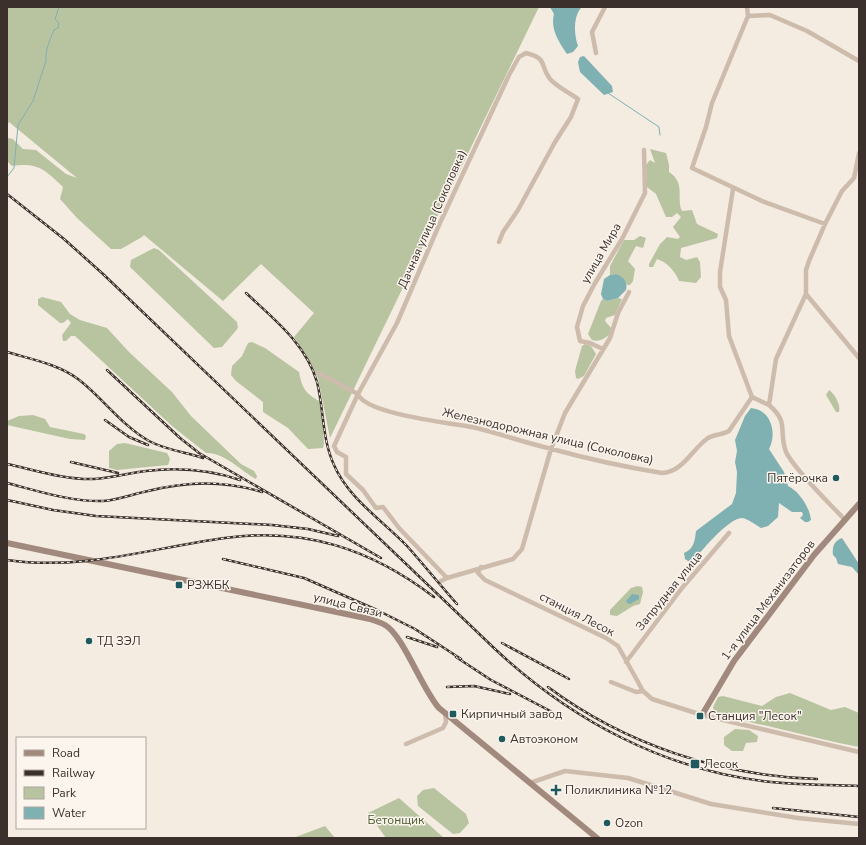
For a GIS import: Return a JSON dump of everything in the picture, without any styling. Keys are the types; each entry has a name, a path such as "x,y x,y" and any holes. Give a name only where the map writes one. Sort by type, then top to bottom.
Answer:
{"street":[{"path":"596,53 592,32 605,7"},
{"path":"747,7 748,16 712,102 706,127 692,168 734,188 825,224"},
{"path":"748,16 770,15 807,31 859,61"},
{"name":"Дачная улица (Соколовка)","path":"447,578 399,528 383,507 376,508 363,490 346,474 346,457 337,452 334,446 358,394 396,324 439,225 509,75 519,57 526,53 535,55 542,60 550,78 578,99 572,117 555,142 518,210 503,232 499,242"},
{"name":"улица Мира","path":"603,349 590,343 580,341 577,327 583,306 592,288 622,239 645,193 644,150"},
{"path":"769,405 776,359 806,294 806,270 825,224 842,191 854,178 859,153"},
{"path":"854,178 859,181"},
{"path":"734,188 720,272 720,287 726,300 729,336 752,397 769,405 779,414 782,420 784,441 791,460 844,519"},
{"path":"441,581 512,559 522,549 551,449 565,413 603,349 629,292"},
{"path":"806,294 859,358"},
{"name":"Железнодорожная улица (Соколовка)","path":"318,373 358,394 359,397 368,404 384,410 474,428 551,449 653,471 669,472 677,469 707,439 716,434 729,432 752,397"},
{"name":"1-я улица Механизаторов","path":"702,715 734,661 814,555 844,519 859,504"},
{"name":"Запрудная улица","path":"626,662 682,588 729,533"},
{"name":"улица Связи","path":"7,543 363,618 385,625 398,637 430,698 445,713 597,838"},
{"name":"станция Лесок","path":"482,568 478,573 485,580 606,638 618,646 643,691 652,699 702,715 859,752"},
{"path":"611,682 636,692 643,691"},
{"path":"406,744 443,728 446,722 445,713"},
{"path":"530,783 565,771 628,778 711,804 798,818 859,824"}],"green space":[{"path":"7,7 539,7 330,438 318,378 294,337 314,313 261,264 223,301 144,235 121,249 111,249 77,218 60,199 63,187 46,171 28,165 12,166 8,162 8,138 13,139 23,149 36,150 66,174 77,178 9,122 7,125"},
{"path":"650,149 666,153 669,172 674,176 679,186 680,206 682,211 692,210 697,224 718,234 717,238 681,248 680,257 686,260 697,257 700,262 701,277 696,283 679,281 670,267 657,259 653,267 649,267 649,264 660,244 667,237 678,239 680,237 673,227 681,217 677,213 672,217 666,217 656,194 647,187 646,165 650,160 655,163"},
{"path":"640,236 646,238 643,248 636,246 628,261 635,269 633,281 630,285 627,285 625,281 616,274 610,275 610,266 624,240 634,240"},
{"path":"154,248 159,250 237,322 238,328 222,347 214,348 130,267 131,260"},
{"path":"42,297 61,302 70,314 80,320 107,328 129,352 172,392 191,416 241,464 254,471 257,476 256,479 226,459 206,453 172,426 75,336 71,336 66,341 63,341 62,335 71,323 68,319 63,323 60,323 38,305 38,299"},
{"path":"618,298 622,299 615,315 606,318 605,321 611,328 610,334 602,340 592,340 588,334 601,301 603,299 607,301"},
{"path":"252,342 265,348 299,372 301,382 307,393 319,401 322,411 323,448 308,449 288,428 263,412 263,402 236,381 231,375 232,366 242,356 248,343"},
{"path":"585,344 591,346 596,354 584,376 578,379 576,378 575,371 582,346"},
{"path":"829,390 837,400 839,412 836,412 826,395"},
{"path":"33,415 45,419 50,427 84,434 86,436 85,440 70,439 7,425 7,421 19,416"},
{"path":"125,443 167,453 170,459 168,465 117,470 109,468 109,451 117,444"},
{"path":"638,586 642,587 643,592 640,604 633,606 617,616 610,615 610,610 631,588"},
{"path":"790,693 831,710 845,707 859,713 859,747 738,720 714,712 713,707 718,697 723,696 762,706 776,697"},
{"path":"735,729 749,730 758,736 757,742 746,743 743,751 732,751 724,745 724,737"},
{"path":"434,788 466,814 469,823 460,833 453,834 418,806 417,796 423,790"},
{"name":"Бетонщик","path":"399,798 444,838 386,838 368,813"},
{"name":"Бетонщик","path":"325,826 335,838 293,838"}],"water":[{"path":"550,7 581,8 575,21 578,46 573,52 567,54 558,40 553,25 554,14"},
{"path":"584,56 612,86 613,92 604,95 580,72 578,62 580,57"},
{"path":"616,274 625,280 626,290 618,298 607,301 603,299 601,294 604,279 610,275"},
{"path":"751,408 764,413 768,418 771,424 773,437 769,449 784,472 788,486 800,496 809,510 811,520 805,522 800,518 803,515 802,512 792,512 779,503 778,517 768,526 761,528 742,518 736,520 722,530 691,563 685,559 684,553 692,547 696,531 732,504 736,493 737,472 735,462 737,451 735,440 745,416"},
{"path":"842,538 859,564 859,575 852,567 838,564 833,555 834,545"},
{"path":"632,594 639,595 639,599 630,604 627,603 626,601"}],"waterway":[{"path":"7,177 14,168 18,125 33,101 46,61 48,45 54,30 58,28 59,23 55,19 59,7"},
{"path":"608,93 659,127 660,135"}],"railway":[{"path":"7,194 64,239 103,274 495,649 524,675 555,698 622,738 658,754 694,767 732,776 771,782 859,786"},
{"path":"246,293 288,333 297,344 312,368 317,382 327,445 340,477 357,499 407,546 457,604"},
{"path":"7,352 44,362 62,369 87,386 139,435 155,444 203,458"},
{"path":"107,370 180,438 199,453 381,558"},
{"path":"105,420 129,437 148,445"},
{"path":"71,462 118,473"},
{"path":"7,464 39,472 83,479 114,477 158,470 182,469 216,473 240,480"},
{"path":"7,483 55,495 91,501 103,501 120,498 177,485 205,483 234,485 262,492"},
{"path":"7,500 53,510 96,516 272,525 308,529 338,536"},
{"path":"7,560 35,563 90,561 225,538 254,535 283,536 310,539 336,545 361,554 410,580 434,597"},
{"path":"223,559 304,578 377,610 415,629 461,659"},
{"path":"407,637 437,647"},
{"path":"502,643 569,679"},
{"path":"456,657 491,680 556,714"},
{"path":"447,687 474,686 510,694"},
{"path":"548,687 609,725 642,741 676,754 745,772 781,777 817,779"},
{"path":"773,808 859,817"}],"place":[{"name":"Пятёрочка","path":"836,478"},
{"name":"РЗЖБК","path":"179,585"},
{"name":"ТД ЗЭЛ","path":"89,641"},
{"name":"Кирпичный завод","path":"453,714"},
{"name":"Станция \"Лесок\"","path":"700,716"},
{"name":"Автоэконом","path":"502,739"},
{"name":"Лесок","path":"695,764"},
{"name":"Поликлиника №12","path":"556,790"},
{"name":"Ozon","path":"607,823"}]}
